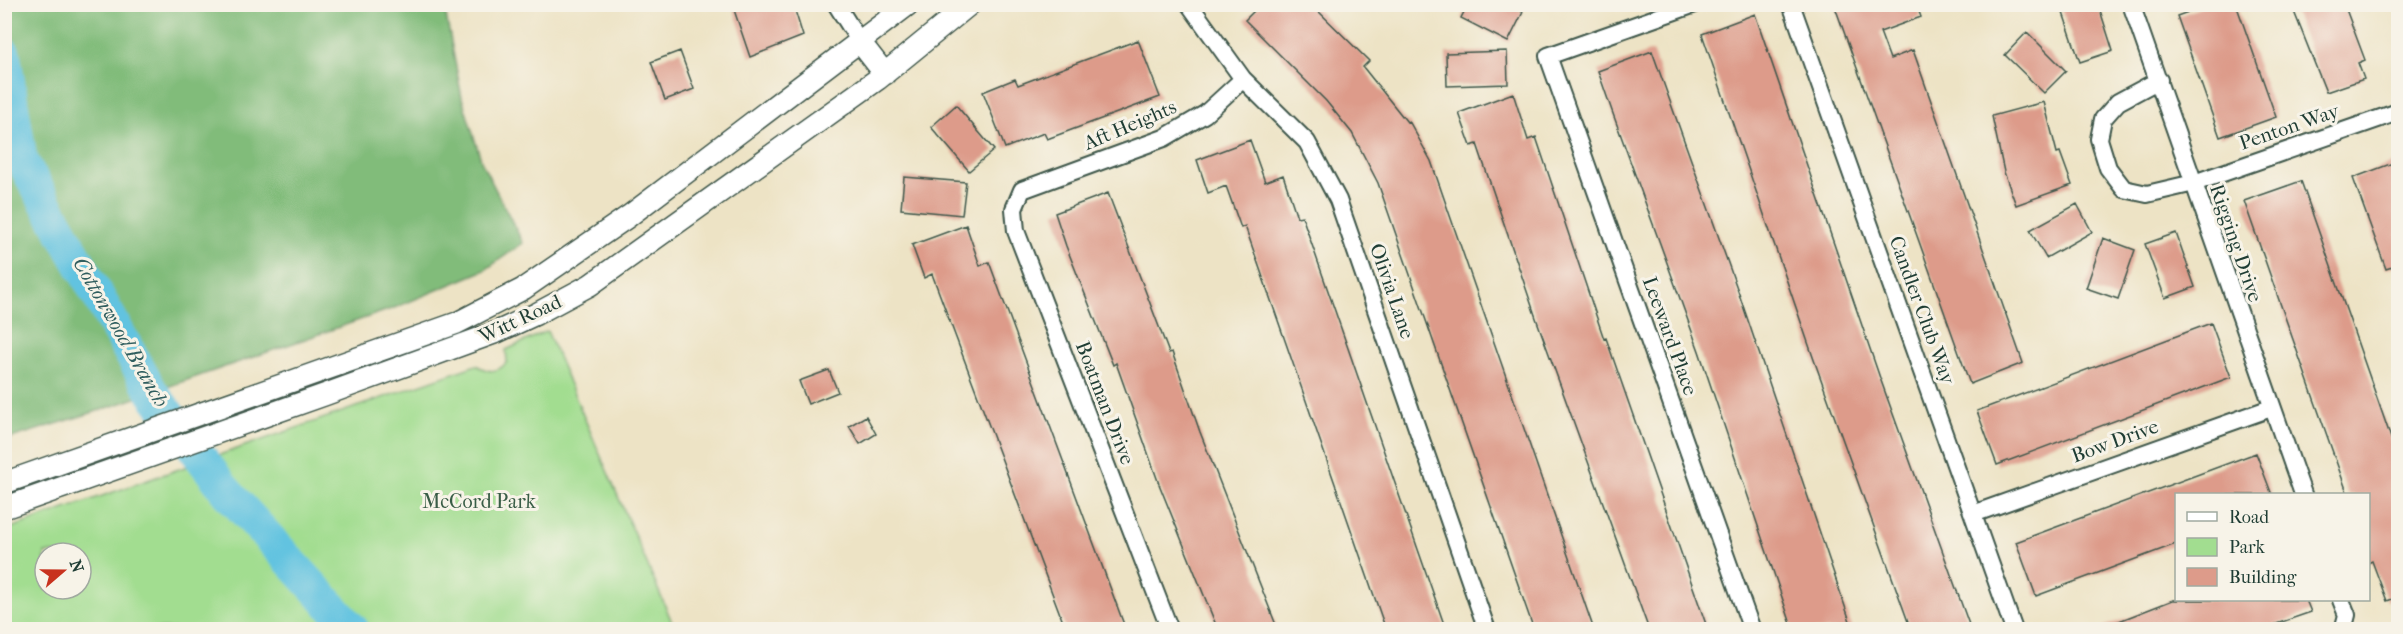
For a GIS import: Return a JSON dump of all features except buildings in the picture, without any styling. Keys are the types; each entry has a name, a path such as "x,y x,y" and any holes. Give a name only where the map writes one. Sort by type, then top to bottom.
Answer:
{"street":[{"path":"836,4 860,42 885,74"},
{"name":"Witt Road","path":"4,483 316,375 458,323 523,290 630,216 909,4"},
{"name":"Witt Road","path":"4,508 497,332 590,285 885,74 970,4"},
{"name":"Olivia Lane","path":"1189,4 1243,79 1307,142 1338,200 1488,630"},
{"name":"Leeward Place","path":"1695,4 1548,56 1752,630"},
{"name":"Candler Club Way","path":"1791,4 2014,630"},
{"name":"Rigging Drive","path":"2131,4 2302,493"},
{"name":"Aft Heights","path":"1022,190 1164,138 1205,114 1243,79"},
{"name":"Penton Way","path":"2158,80 2118,102 2103,119 2099,139 2108,168 2124,189 2147,194 2194,183 2398,112"},
{"name":"Boatman Drive","path":"1022,190 1014,209 1016,231 1170,630"},
{"name":"Bow Drive","path":"1973,514 2271,408"},
{"path":"2341,601 2347,615 2343,630"}],"green space":[{"path":"5,4 444,5 462,98 482,163 523,243 485,270 394,308 104,409 5,440"},
{"name":"McCord Park","path":"547,331 675,629 5,629 5,530 476,365 488,370 496,370 507,362 506,350"}],"waterway":[{"name":"Cottonwood Branch","path":"4,53 21,159 152,392 226,491 353,630"}]}
